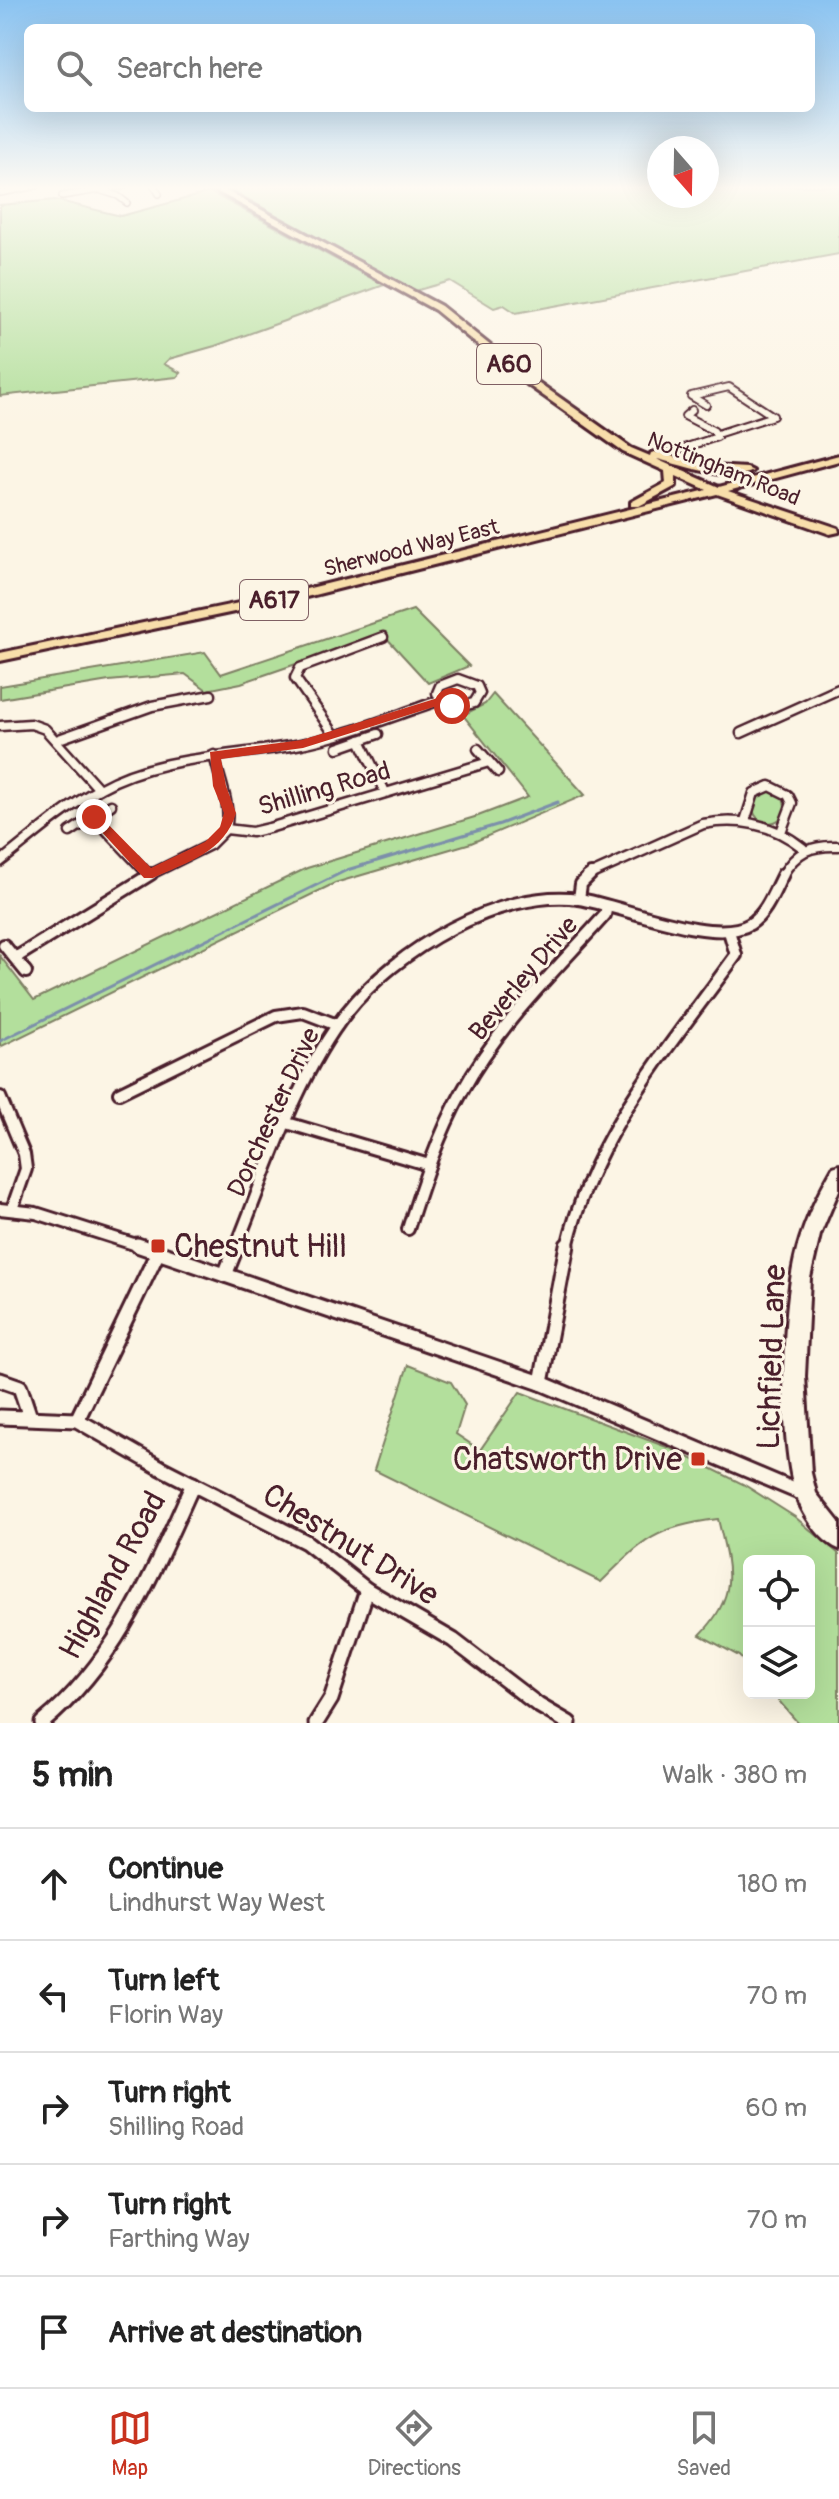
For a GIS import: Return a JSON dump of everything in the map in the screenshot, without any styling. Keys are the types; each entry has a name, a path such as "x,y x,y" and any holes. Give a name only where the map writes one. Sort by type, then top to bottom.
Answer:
{"highway":[{"name":"Nottingham Road","path":"361,266 438,308 518,373 618,444 651,458 670,471 717,485 837,532"},
{"name":"A617","path":"717,485 819,464 839,455"},
{"name":"A617","path":"717,485 747,471 839,455"},
{"path":"651,458 712,469 747,471"},
{"path":"651,458 717,485"},
{"path":"635,504 672,484 670,471"},
{"name":"Nottingham Road","path":"717,485 807,523 837,532"},
{"path":"635,504 717,485"},
{"name":"Sherwood Way East","path":"0,657 306,593 596,520 717,485"},
{"name":"Sherwood Way East","path":"596,520 635,504"}],"street":[{"path":"651,458 773,416 729,387 691,396 706,405"},
{"path":"692,410 685,416 717,434"},
{"path":"334,734 295,678 300,668 383,637"},
{"path":"0,862 51,821 99,789 164,765 214,755 286,748 441,700 452,706 469,705 477,701 479,690 469,681 453,679 438,689 441,700"},
{"path":"741,733 839,689"},
{"path":"59,739 130,711 194,692 211,695"},
{"path":"0,726 32,724 45,727 59,739 99,789"},
{"path":"338,748 378,734"},
{"path":"360,740 385,792"},
{"path":"478,749 498,772"},
{"path":"214,755 220,786 230,813 226,829"},
{"name":"Shilling Road","path":"15,958 149,875 210,845 226,829 261,830 489,762"},
{"path":"745,821 754,793 770,786 781,789 792,803 781,832"},
{"path":"70,832 111,805"},
{"path":"94,817 149,875"},
{"path":"579,899 581,884 587,876 703,824 723,819 745,821 781,832 803,848"},
{"path":"541,1383 579,1200 624,1108 658,1057 736,955 729,931 742,928 758,918 796,852 814,844 839,846"},
{"name":"Dorchester Drive","path":"225,1275 287,1123 337,1025 366,992 442,932 493,910 558,897 729,931"},
{"name":"Beverley Drive","path":"408,1229 429,1165 474,1071 532,994 605,915 607,906"},
{"path":"4,945 26,972"},
{"path":"119,1093 137,1090 276,1016 303,1012 337,1025"},
{"path":"0,1097 24,1154 26,1169 6,1209 158,1252 541,1383 807,1496"},
{"path":"287,1123 429,1165"},
{"name":"Lichfield Lane","path":"839,1173 813,1223 803,1261 796,1387 801,1468 807,1496 839,1538"},
{"path":"77,1420 158,1252"},
{"path":"0,1380 20,1387 30,1417"},
{"name":"Chestnut Drive","path":"0,1417 77,1420 306,1542 367,1590 453,1640 538,1705 569,1723"},
{"name":"Highland Road","path":"42,1723 83,1686 107,1654 157,1562 193,1484"},
{"path":"316,1723 331,1699 367,1590"}],"green space":[{"path":"0,266 349,266 384,285 215,346 169,359 164,364 181,373 177,377 0,396"},
{"path":"370,266 771,266 516,313 504,305 494,308 450,281 415,291"},
{"path":"413,610 469,666 428,683 383,634 241,683 207,690 185,674 109,681 0,699 0,686 205,652 221,674"},
{"path":"493,694 585,795 471,843 335,883 0,1047 0,956 34,1000 307,868 478,816 528,797 463,715 485,704"},
{"path":"769,791 780,796 785,807 780,818 769,823 758,818 753,807 758,796"},
{"path":"408,1365 451,1382 465,1405 456,1434 480,1450 520,1392 672,1449 743,1484 795,1517 839,1554 839,1723 798,1723 777,1699 815,1699 815,1555 743,1555 743,1660 700,1635 721,1607 726,1594 728,1567 718,1519 680,1526 652,1537 601,1582 374,1470"}],"waterway":[{"path":"0,1041 347,870 500,824 558,802"}],"place":[{"name":"Chestnut Hill","path":"158,1246"},
{"name":"Chatsworth Drive","path":"698,1459"}],"route":[{"path":"94,817 149,875 214,843 226,829 229,805 216,773 214,755 303,744 441,700 452,706"}]}
